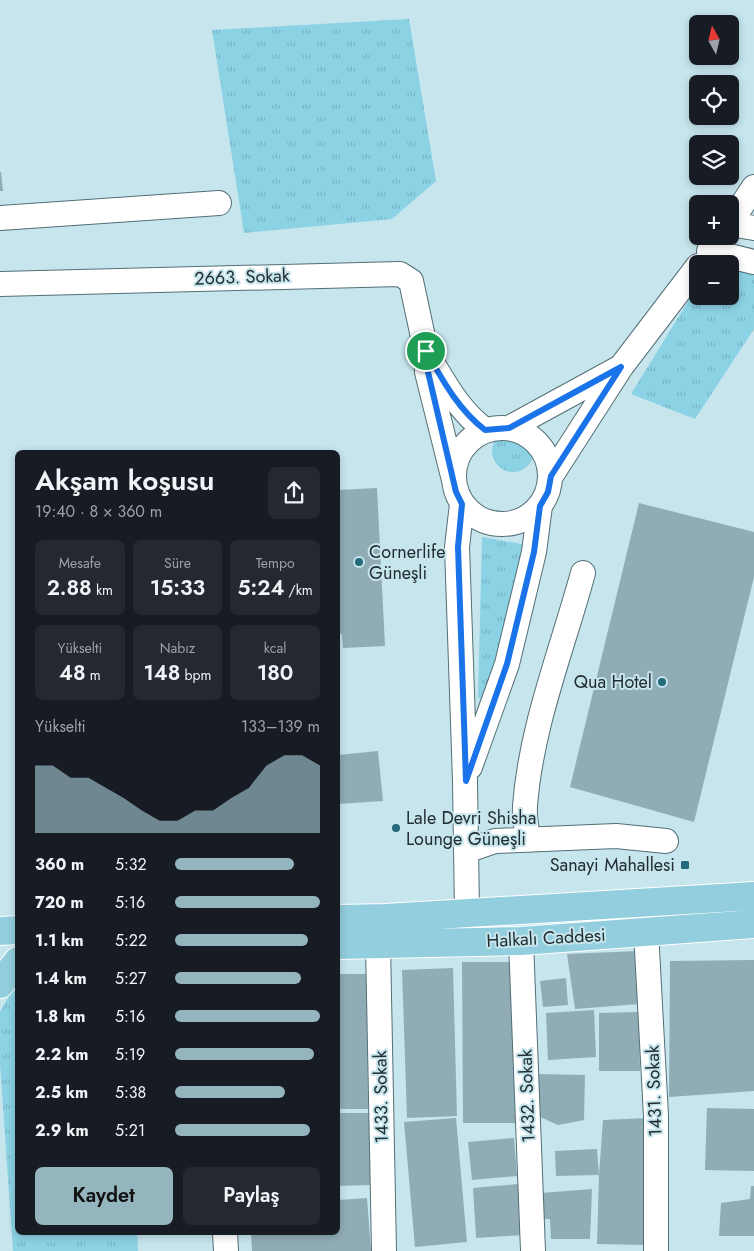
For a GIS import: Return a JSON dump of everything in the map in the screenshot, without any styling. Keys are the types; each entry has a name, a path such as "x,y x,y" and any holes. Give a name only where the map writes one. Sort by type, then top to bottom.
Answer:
{"main road":[{"name":"Halkalı Caddesi","path":"340,918 754,896"},
{"name":"Halkalı Caddesi","path":"340,945 521,941 754,924"},
{"path":"0,931 15,930"},
{"path":"0,960 15,960"},
{"path":"0,984 15,964"}],"street":[{"path":"739,210 754,186"},
{"path":"0,218 219,203"},
{"path":"739,226 754,228"},
{"path":"551,476 621,367 706,254 754,262"},
{"name":"2663. Sokak","path":"0,284 400,274 411,281 426,351"},
{"path":"426,351 455,401 472,420 485,430"},
{"path":"426,351 428,372 454,480 462,504 458,547 466,781 467,912"},
{"path":"454,480 455,464 461,449 472,438 485,430 509,428 621,367"},
{"path":"462,504 472,515 486,522 500,524 516,523 529,516 540,506 548,492 551,476 549,462 543,450 534,439 509,428"},
{"path":"466,781 507,664 534,552 540,506"},
{"path":"528,840 525,807 537,728 566,637 582,573"},
{"path":"466,851 495,841 616,836 666,841"},
{"name":"1431. Sokak","path":"646,931 656,1116 656,1251"},
{"name":"1432. Sokak","path":"521,941 532,1251"},
{"name":"1433. Sokak","path":"378,944 384,1251"},
{"path":"225,1235 226,1251"}],"green space":[{"path":"409,19 436,181 392,219 244,233 212,30"},
{"path":"739,268 754,271 754,329 695,419 631,394 689,300 689,305 739,305"},
{"path":"513,430 528,436 534,451 528,466 513,472 498,466 492,451 498,436"},
{"path":"482,537 527,545 484,699 478,698"},
{"path":"15,986 15,1235 137,1235 138,1251 13,1251 0,1063 0,1012"}],"building":[{"path":"1,172 3,191 0,191"},
{"name":"Cornerlife Güneşli","path":"377,488 385,646 343,648 342,634 340,634 340,490"},
{"name":"Qua Hotel","path":"639,503 754,532 754,577 694,822 570,787"},
{"path":"378,751 383,801 340,804 340,755"},
{"path":"639,951 640,1004 575,1009 567,954"},
{"path":"754,960 754,1091 669,1097 670,961"},
{"path":"462,962 515,962 517,1123 463,1123"},
{"path":"453,968 457,1116 407,1118 402,970"},
{"path":"340,974 367,974 368,1109 340,1109"},
{"path":"566,978 568,1005 543,1007 540,981"},
{"path":"594,1010 596,1057 548,1060 546,1013"},
{"path":"639,1012 640,1071 599,1071 599,1013"},
{"path":"537,1074 585,1075 584,1120 558,1125 538,1116"},
{"path":"707,1108 754,1109 754,1171 705,1170"},
{"path":"340,1113 370,1113 371,1185 340,1186"},
{"path":"456,1118 467,1242 415,1247 404,1122"},
{"path":"647,1118 645,1245 597,1244 603,1120"},
{"path":"514,1138 517,1176 472,1180 468,1142"},
{"path":"597,1149 599,1175 556,1176 555,1151"},
{"path":"518,1184 522,1235 476,1238 473,1188"},
{"path":"751,1186 754,1186 754,1236 719,1236 721,1203 750,1199"},
{"path":"592,1189 590,1239 551,1239 550,1219 541,1219 541,1193"},
{"path":"367,1198 371,1251 252,1251 251,1235 340,1235 340,1200"}],"place":[{"name":"Cornerlife Güneşli","path":"359,562"},
{"name":"Qua Hotel","path":"662,682"},
{"name":"Lale Devri Shisha Lounge Güneşli","path":"396,828"},
{"name":"Sanayi Mahallesi","path":"685,865"}],"route":[{"path":"426,351 455,401 472,420 485,430 509,428 621,367 551,476 548,492 540,506 534,552 507,664 466,781 458,547 462,504 456,492 428,372 426,351"}]}
